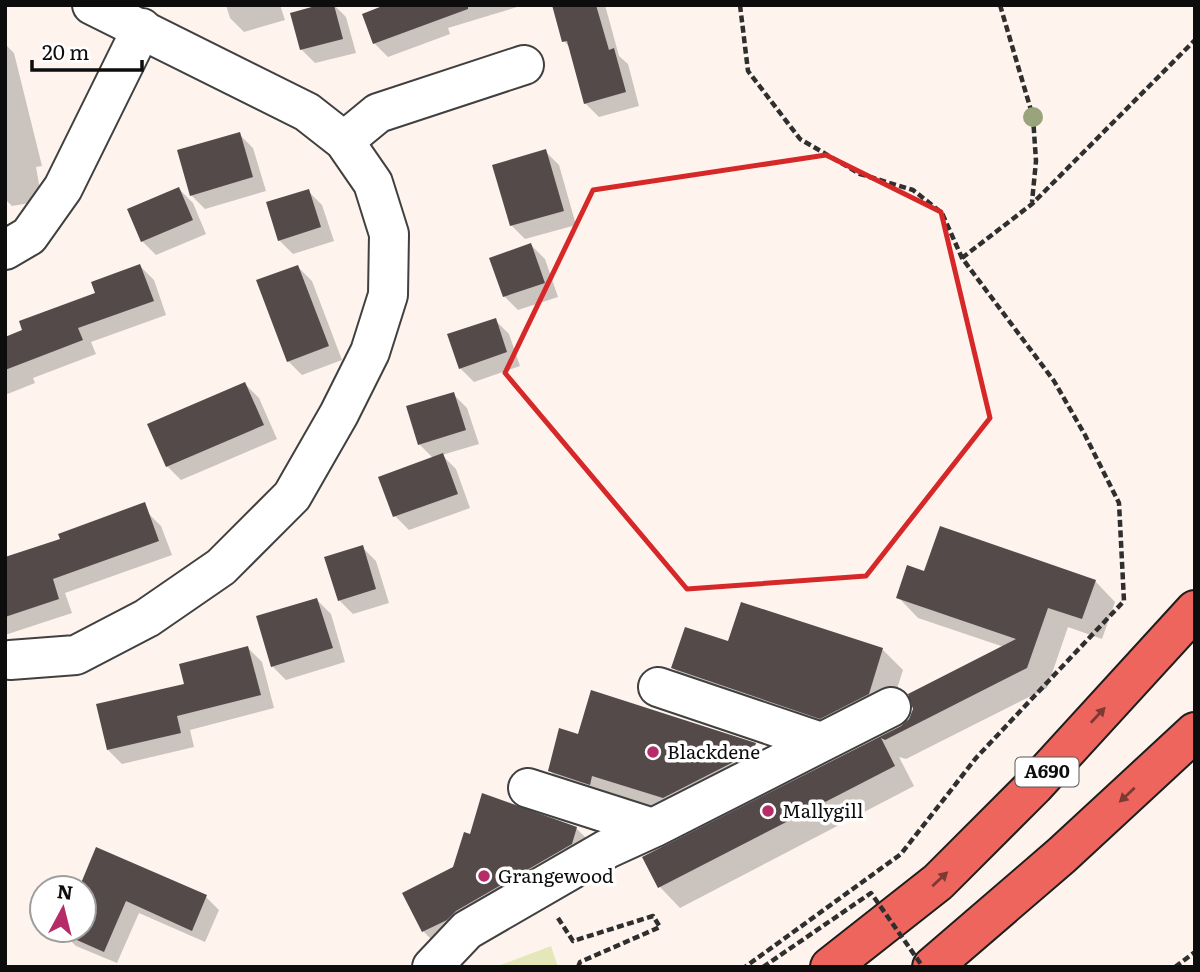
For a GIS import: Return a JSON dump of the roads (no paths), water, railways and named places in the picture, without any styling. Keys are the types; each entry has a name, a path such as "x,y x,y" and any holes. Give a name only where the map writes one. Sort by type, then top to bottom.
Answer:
{"highway":[{"name":"A690","path":"830,967 938,882 1034,786 1195,610"},
{"path":"932,967 1062,855 1195,732"}],"street":[{"path":"10,660 76,654 147,618 221,567 292,496 339,414 370,352 388,295 389,234 373,183 344,141 307,112 95,6"},
{"path":"5,250 29,236 63,188 142,29"},
{"path":"344,141 378,113 524,65"},
{"path":"658,687 821,742"},
{"path":"432,967 467,930 607,849 891,707"},
{"path":"528,789 653,828"}],"place":[{"name":"Blackdene","path":"653,752"},
{"name":"Mallygill","path":"768,811"},
{"name":"Grangewood","path":"484,876"}]}
